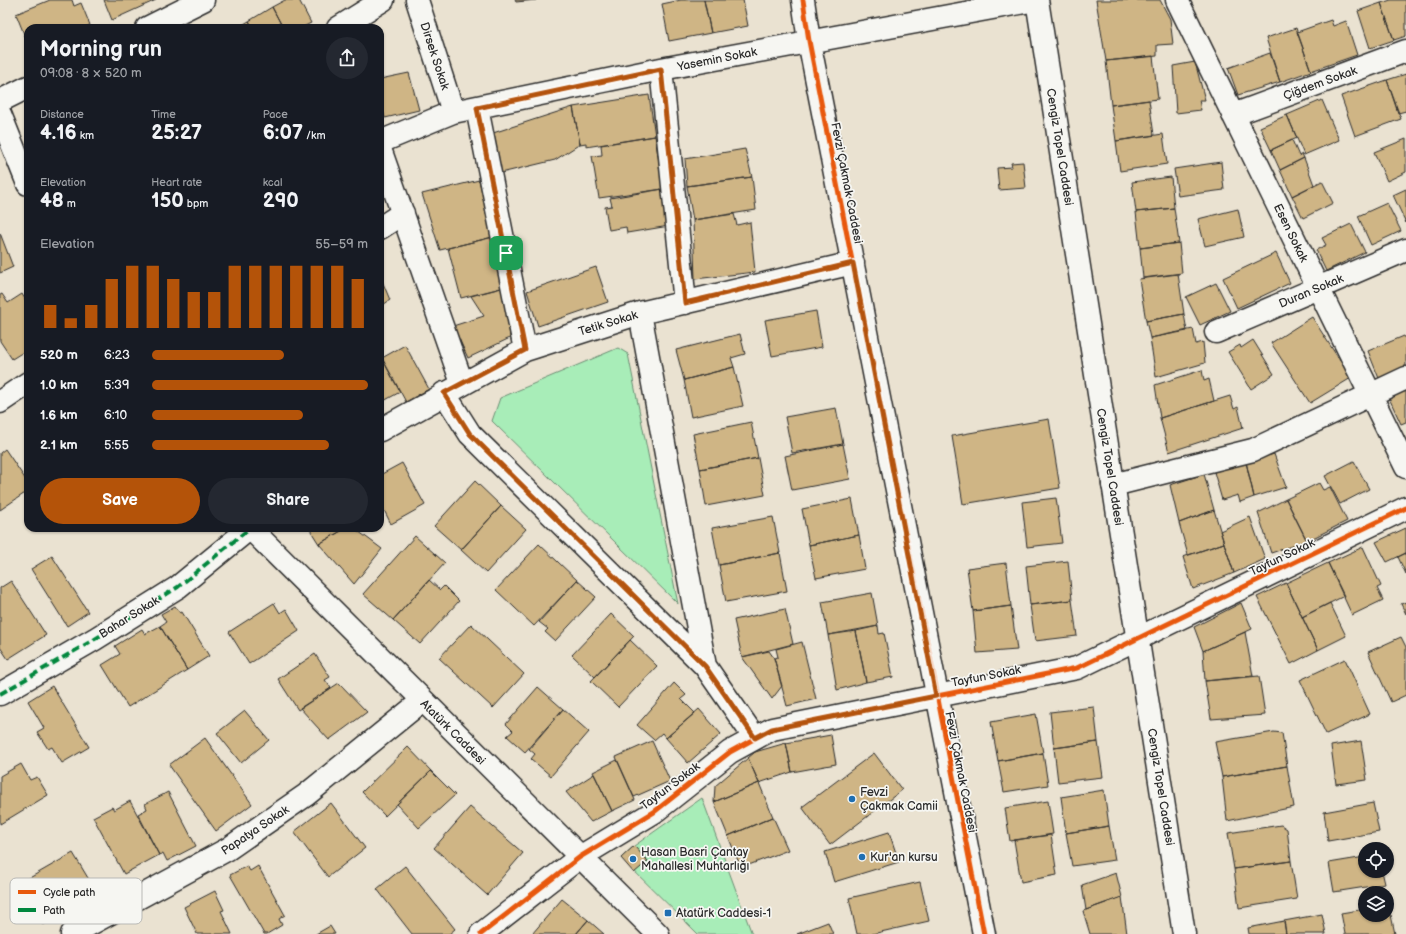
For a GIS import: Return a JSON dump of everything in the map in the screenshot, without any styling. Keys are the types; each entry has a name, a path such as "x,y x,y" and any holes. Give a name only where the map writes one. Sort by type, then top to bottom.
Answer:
{"street":[{"path":"155,24 203,0"},
{"path":"344,24 383,0"},
{"name":"Dirsek Sokak","path":"417,0 453,112"},
{"name":"Fevzi Çakmak Caddesi","path":"804,0 809,42 936,696 984,934"},
{"name":"Yasemin Sokak","path":"384,140 453,112 661,69 1037,0"},
{"name":"Cengiz Topel Caddesi","path":"1037,0 1184,934"},
{"name":"Esen Sokak","path":"1176,0 1406,467"},
{"name":"Çiğdem Sokak","path":"1233,115 1406,51"},
{"path":"661,69 685,303"},
{"path":"0,101 24,89"},
{"path":"477,108 525,350"},
{"path":"0,115 24,174"},
{"path":"384,160 403,212 453,388 470,434 705,666 755,738"},
{"path":"384,225 403,212"},
{"name":"Duran Sokak","path":"1216,332 1406,250"},
{"name":"Tetik Sokak","path":"384,428 453,388 525,350 640,313 853,263"},
{"path":"640,313 705,666"},
{"path":"1113,485 1253,450 1406,378"},
{"path":"0,402 24,386"},
{"name":"Tayfun Sokak","path":"481,934 580,857 654,812 730,752 772,729 1077,668 1406,508"},
{"name":"Bahar Sokak","path":"0,694 95,639 178,587 245,532"},
{"name":"Atatürk Caddesi","path":"254,532 422,701 658,934"},
{"name":"Papatya Sokak","path":"142,896 228,849 306,796 422,701"},
{"name":"Papatya Sokak","path":"72,934 90,924"}],"green space":[{"path":"618,348 628,354 678,604 492,421 500,398"},
{"path":"702,798 752,934 698,934 621,858 634,846"}],"building":[{"path":"50,0 72,0 74,6 81,3 90,24 24,24 24,34 16,14"},
{"path":"104,0 156,0 112,20"},
{"path":"285,0 299,0 311,23 281,24 272,7"},
{"path":"515,0 536,0 516,2"},
{"path":"681,0 704,0 711,33 669,41 662,4"},
{"path":"704,0 743,0 748,26 711,33"},
{"path":"1096,0 1160,0 1170,19 1173,44 1157,45 1157,56 1106,61"},
{"path":"1391,0 1406,0 1406,36 1394,40 1381,3"},
{"path":"1381,3 1394,40 1370,48 1358,11"},
{"path":"272,7 281,24 251,24 249,21"},
{"path":"1331,20 1333,26 1346,21 1357,55 1311,71 1297,32"},
{"path":"249,21 251,24 244,24"},
{"path":"1296,28 1311,71 1280,82 1266,38"},
{"path":"1270,53 1280,82 1238,95 1228,68"},
{"path":"1153,56 1158,99 1111,105 1106,61"},
{"path":"1195,62 1205,100 1199,100 1201,110 1176,113 1173,66"},
{"path":"409,73 419,110 385,118 384,78"},
{"path":"1406,74 1406,111 1398,113 1387,80"},
{"path":"1387,80 1401,119 1355,136 1341,96"},
{"path":"649,95 655,136 586,147 586,143 580,144 573,107"},
{"path":"1149,100 1154,135 1116,141 1111,105"},
{"path":"1322,100 1339,140 1304,155 1287,115"},
{"path":"573,107 580,144 555,160 501,173 493,133"},
{"path":"1287,115 1297,138 1271,150 1260,127"},
{"path":"1163,134 1167,164 1120,171 1116,141"},
{"path":"655,136 663,189 599,198 592,156 602,155 601,145"},
{"path":"1406,139 1406,172 1387,181 1374,152"},
{"path":"1292,140 1299,156 1302,154 1304,158 1280,170 1271,150"},
{"path":"745,149 752,177 687,186 685,159"},
{"path":"1304,158 1314,185 1292,196 1280,170"},
{"path":"1023,162 1026,188 999,190 997,168 1012,167 1011,163"},
{"path":"1221,162 1224,190 1178,196 1174,169"},
{"path":"752,177 756,210 693,220 687,186"},
{"path":"1171,177 1174,208 1136,212 1132,182"},
{"path":"479,180 493,237 440,250 422,194"},
{"path":"1322,181 1333,203 1303,218 1292,196"},
{"path":"384,183 387,189 384,191"},
{"path":"663,189 669,226 627,233 626,227 609,230 605,207 612,206 610,198"},
{"path":"1406,189 1406,223 1393,195"},
{"path":"1387,203 1401,231 1371,245 1358,216"},
{"path":"1174,208 1179,243 1140,248 1136,212"},
{"path":"1238,209 1244,237 1205,246 1198,219"},
{"path":"734,214 737,225 750,222 755,272 695,279 693,220"},
{"path":"1351,224 1365,252 1326,271 1316,250 1326,245 1322,238"},
{"path":"0,233 13,267 0,273"},
{"path":"493,237 505,287 461,298 448,248"},
{"path":"1179,243 1182,273 1143,278 1140,248"},
{"path":"1276,253 1290,283 1237,308 1223,278"},
{"path":"596,267 608,302 538,326 527,291"},
{"path":"1178,274 1184,314 1146,321 1139,279"},
{"path":"1216,283 1230,311 1200,325 1186,297"},
{"path":"384,286 390,300 384,304"},
{"path":"505,287 510,338 468,358 453,326 484,316 471,296"},
{"path":"2,294 8,303 22,294 24,297 24,352 12,359 0,341 0,295"},
{"path":"816,311 822,347 772,356 765,320"},
{"path":"1184,314 1187,331 1150,338 1146,321"},
{"path":"1312,317 1351,378 1310,403 1271,343"},
{"path":"1193,329 1196,344 1203,342 1205,363 1156,377 1150,338"},
{"path":"740,334 745,354 731,358 734,367 684,380 676,350"},
{"path":"1404,336 1406,339 1406,369 1380,381 1368,351"},
{"path":"1253,340 1274,374 1251,389 1228,352 1240,345 1241,348"},
{"path":"405,345 429,389 406,402 384,362 384,357"},
{"path":"384,362 400,392 384,401"},
{"path":"734,367 743,406 691,417 684,380"},
{"path":"1202,370 1204,381 1209,379 1214,401 1160,418 1155,385"},
{"path":"1406,391 1406,422 1401,424 1389,398"},
{"path":"1230,396 1234,409 1238,407 1243,428 1169,452 1160,418"},
{"path":"836,408 843,444 792,453 785,417"},
{"path":"1049,419 1060,488 963,504 952,436"},
{"path":"751,422 758,458 700,469 693,434"},
{"path":"843,444 850,479 792,490 785,456"},
{"path":"5,449 24,477 24,494 0,510 0,453"},
{"path":"1274,454 1286,487 1254,497 1246,462"},
{"path":"758,458 765,495 706,506 700,469"},
{"path":"1354,461 1369,489 1340,504 1325,476"},
{"path":"1246,462 1254,497 1240,502 1238,495 1222,500 1214,472"},
{"path":"402,463 425,505 391,524 384,510 384,473"},
{"path":"1204,474 1214,510 1179,523 1170,485"},
{"path":"475,481 501,506 461,550 434,526"},
{"path":"1319,483 1323,490 1330,487 1347,521 1307,541 1286,499"},
{"path":"1056,498 1062,543 1027,547 1022,502"},
{"path":"852,499 859,535 809,545 802,509"},
{"path":"1286,499 1307,541 1271,553 1258,513"},
{"path":"501,506 526,529 486,573 461,550"},
{"path":"1214,510 1224,543 1188,555 1179,523"},
{"path":"773,517 780,553 719,565 712,528"},
{"path":"1250,517 1265,559 1234,573 1220,531"},
{"path":"1406,528 1406,553 1387,562 1376,542"},
{"path":"312,532 339,532 319,544"},
{"path":"339,532 359,532 382,549 354,584 319,544"},
{"path":"859,535 865,569 816,578 809,545"},
{"path":"415,536 445,563 393,620 363,594"},
{"path":"1224,543 1234,573 1193,589 1183,557"},
{"path":"539,544 577,580 534,626 496,590"},
{"path":"1363,547 1381,586 1377,588 1383,600 1352,615 1328,563"},
{"path":"780,553 787,591 726,602 719,565"},
{"path":"1406,553 1406,574 1398,557"},
{"path":"52,556 88,612 67,626 31,569"},
{"path":"1068,561 1072,600 1030,605 1026,566"},
{"path":"1006,563 1011,606 973,611 967,568"},
{"path":"1328,563 1344,596 1302,617 1286,583"},
{"path":"429,580 440,590 444,586 459,601 420,644 393,620"},
{"path":"577,580 596,597 555,641 545,632 548,629 539,622"},
{"path":"11,581 46,635 8,659 0,647 0,588"},
{"path":"1286,583 1318,650 1291,664 1257,597"},
{"path":"872,593 878,626 828,635 822,602"},
{"path":"1072,600 1077,636 1035,641 1030,605"},
{"path":"1406,602 1406,614 1401,604"},
{"path":"274,603 280,613 286,609 299,631 249,664 229,632"},
{"path":"1241,603 1252,629 1203,651 1194,627"},
{"path":"1330,603 1346,636 1318,650 1302,617"},
{"path":"175,606 180,613 182,612 209,656 187,670 160,626 166,622 161,614"},
{"path":"1011,606 1017,650 977,653 973,611"},
{"path":"785,609 793,644 742,657 734,620"},
{"path":"611,614 634,636 595,677 572,655"},
{"path":"471,624 524,674 493,708 439,658"},
{"path":"160,626 187,670 128,707 102,665 120,654 115,646 142,629 145,634"},
{"path":"878,626 879,634 884,633 893,677 866,682 856,631"},
{"path":"856,631 866,682 837,690 828,635"},
{"path":"1245,632 1253,676 1205,681 1203,651"},
{"path":"1401,637 1406,647 1406,695 1391,702 1368,652"},
{"path":"630,640 657,666 618,707 591,681"},
{"path":"802,642 816,699 787,706 774,658 778,657 776,649"},
{"path":"769,651 774,658 782,686 772,699 742,657"},
{"path":"315,654 330,677 325,680 331,688 298,710 278,679"},
{"path":"1345,659 1370,714 1326,734 1300,680"},
{"path":"1259,676 1265,715 1211,719 1205,681"},
{"path":"339,683 367,712 329,740 300,708"},
{"path":"674,683 686,695 681,699 695,713 666,738 662,733 654,740 637,725"},
{"path":"52,686 89,747 62,763 52,747 48,749 37,732 44,728 28,701"},
{"path":"538,687 563,709 525,752 507,736 513,731 506,724"},
{"path":"1094,707 1098,742 1054,748 1050,712"},
{"path":"563,709 589,732 551,776 531,759 535,754 529,749"},
{"path":"699,709 721,734 688,763 666,738"},
{"path":"245,711 269,740 241,763 217,733"},
{"path":"1036,714 1043,753 998,761 991,722"},
{"path":"1274,732 1282,733 1287,766 1222,777 1215,742"},
{"path":"831,735 836,764 792,772 786,743"},
{"path":"205,738 252,804 216,831 169,765"},
{"path":"652,741 670,781 634,797 616,757"},
{"path":"1361,741 1367,780 1336,784 1331,746"},
{"path":"1098,742 1103,777 1058,782 1054,748"},
{"path":"786,743 792,772 759,783 748,758 755,752"},
{"path":"408,747 431,771 385,816 362,792"},
{"name":"Fevzi Çakmak Camii","path":"874,753 902,790 830,845 802,807"},
{"path":"1043,753 1048,785 1004,792 998,761"},
{"path":"748,758 759,783 714,802 715,786"},
{"path":"617,760 635,800 612,811 593,772"},
{"path":"21,764 30,780 37,777 48,795 0,824 0,776"},
{"path":"1287,766 1294,807 1227,821 1222,777"},
{"path":"431,771 455,795 419,828 397,804"},
{"path":"594,774 612,811 591,822 566,792"},
{"path":"759,783 773,817 728,836 714,802"},
{"path":"1104,790 1109,826 1066,833 1061,797"},
{"path":"168,792 196,846 167,861 163,853 159,855 138,814 147,809 145,804"},
{"path":"130,801 159,855 124,874 93,817 112,807 114,810"},
{"path":"1048,801 1053,834 1010,841 1005,808"},
{"path":"331,803 365,848 328,877 294,832"},
{"path":"1373,803 1379,832 1328,841 1324,812"},
{"path":"470,807 523,853 487,895 434,848"},
{"path":"773,817 788,850 741,868 728,836"},
{"path":"1281,825 1287,829 1291,861 1234,869 1228,833"},
{"path":"1109,826 1115,860 1072,866 1066,833"},
{"name":"Kur'an kursu","path":"889,832 899,862 834,882 825,852"},
{"path":"1051,835 1057,875 1021,882 1014,840"},
{"path":"634,846 648,861 634,873 621,858"},
{"path":"73,853 88,878 29,878"},
{"path":"1358,858 1358,878 1384,878 1385,884 1358,886 1358,888 1334,892 1329,863"},
{"path":"1291,861 1297,899 1239,908 1234,869"},
{"path":"247,866 250,871 258,866 285,915 279,919 282,925 267,934 264,934 230,875"},
{"path":"405,866 455,929 449,934 412,934 377,889"},
{"path":"1116,873 1122,897 1086,910 1082,885"},
{"path":"920,882 929,921 872,934 857,934 849,898"},
{"path":"215,891 224,910 221,911 232,934 197,934 184,907"},
{"path":"1122,897 1127,934 1090,934 1083,911"},
{"path":"562,899 588,920 576,934 532,934"},
{"path":"1358,910 1358,922 1392,922 1395,934 1345,934 1341,913"},
{"path":"1322,914 1326,934 1286,934 1284,921"},
{"path":"588,920 604,934 576,934"},
{"path":"1284,921 1286,934 1249,934 1248,928"},
{"path":"828,922 833,934 797,934"},
{"path":"330,926 335,934 316,934"}],"marked path":[{"path":"0,694 95,639 178,587 245,532"}],"cycle path":[{"path":"803,0 809,41 984,934"},
{"path":"481,934 580,857 654,812 730,752 772,729 1077,668 1406,508"}],"place":[{"name":"Fevzi Çakmak Camii","path":"852,799"},
{"name":"Kur'an kursu","path":"862,857"},
{"name":"Hasan Basri Çantay Mahallesi Muhtarlığı","path":"633,859"},
{"name":"Atatürk Caddesi-1","path":"668,913"}],"route":[{"path":"661,69 685,303 853,263 936,696 772,729 755,738 705,666 470,434 444,393 525,350 506,253 477,108 661,69"}]}
